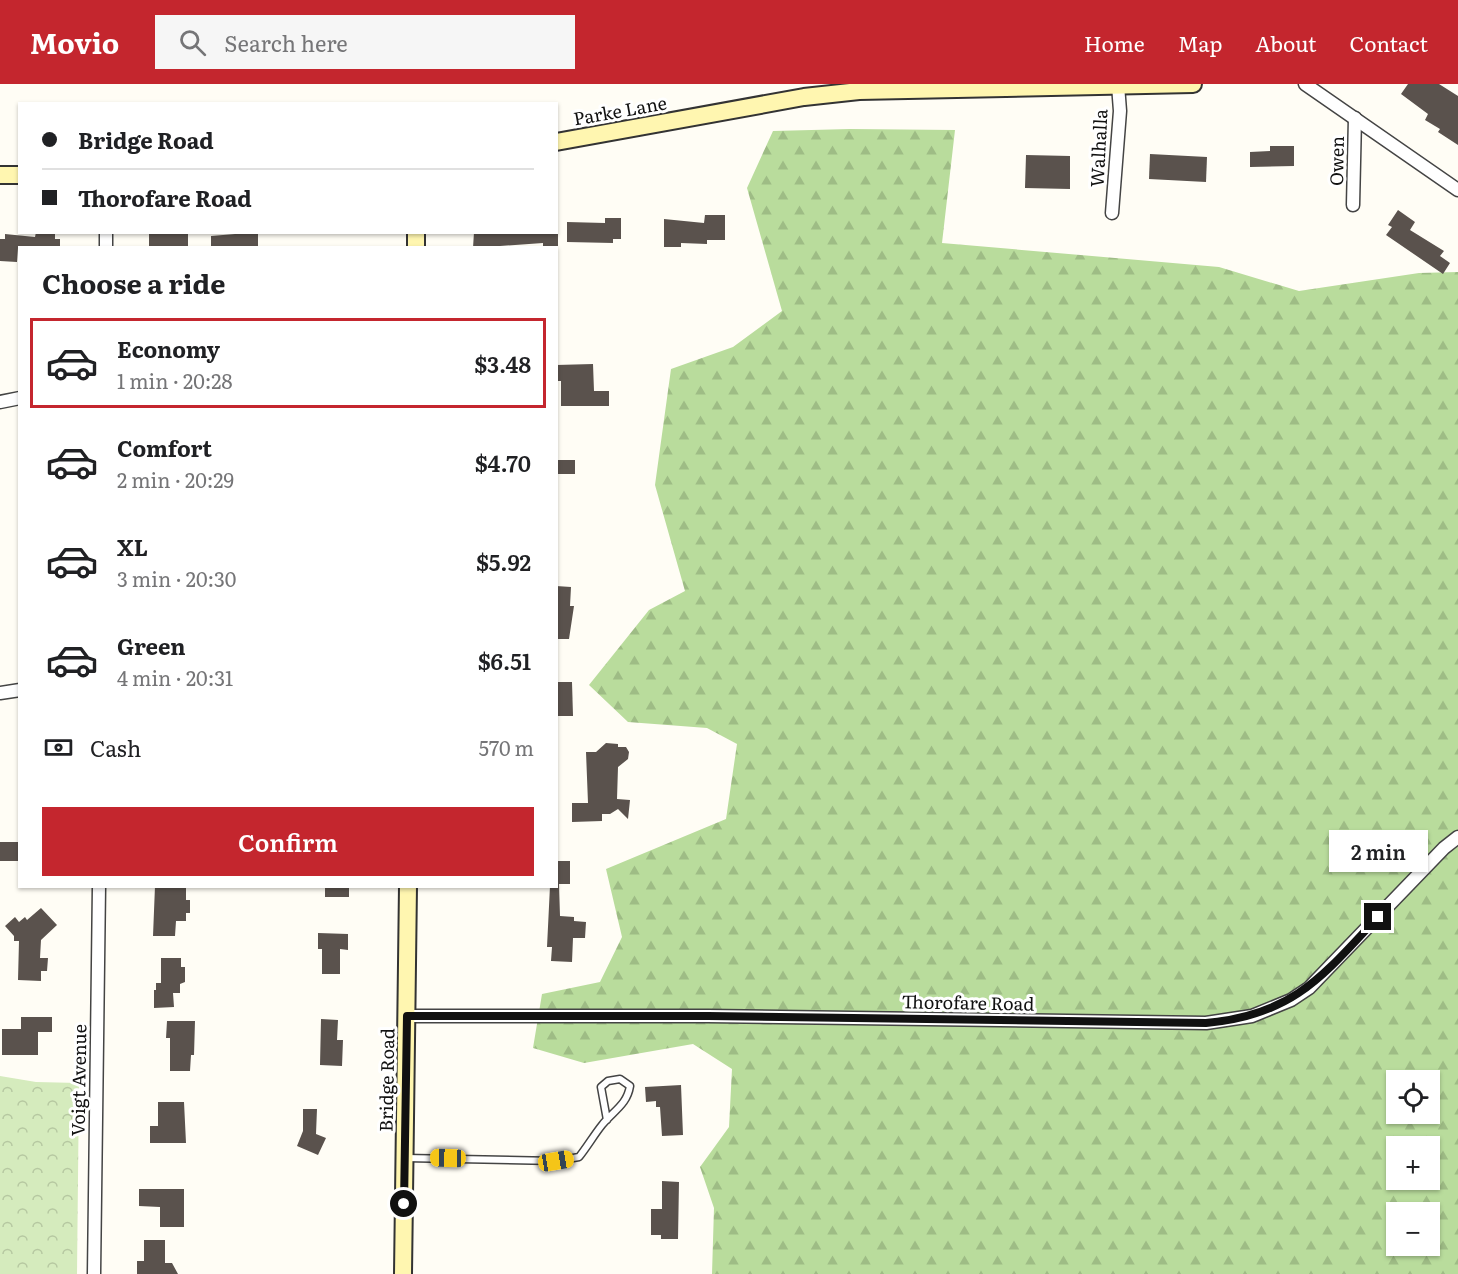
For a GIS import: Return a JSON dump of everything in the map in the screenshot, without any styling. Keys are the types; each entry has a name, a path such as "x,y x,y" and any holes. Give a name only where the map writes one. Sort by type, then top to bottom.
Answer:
{"main road":[{"name":"Parke Lane","path":"558,142 804,97 901,89 1193,84"},
{"path":"0,175 18,175"},
{"name":"Bridge Road","path":"403,1274 408,888"}],"street":[{"path":"1305,84 1458,190"},
{"name":"Walhalla","path":"1112,213 1120,111 1118,85"},
{"name":"Owen","path":"1353,205 1355,118"},
{"path":"0,402 18,398"},
{"path":"0,693 18,690"},
{"name":"Thorofare Road","path":"407,1016 708,1016 1206,1023 1234,1020 1272,1009 1309,988 1444,848 1458,837"},
{"name":"Voigt Avenue","path":"94,1274 99,888"}],"lane":[{"path":"405,1158 556,1161 579,1157 628,1097 630,1086 620,1079 608,1081 601,1087 607,1120"}],"green space":[{"path":"955,130 942,243 1219,267 1299,291 1419,273 1458,272 1458,1274 712,1274 714,1208 700,1167 729,1127 732,1069 693,1044 584,1063 533,1048 542,994 600,982 622,937 606,869 726,819 737,744 707,728 628,722 589,685 649,610 685,591 655,485 671,369 733,347 782,311 747,188 773,131"},
{"path":"0,1076 36,1082 79,1083 77,1274 0,1274"}],"building":[{"path":"1408,84 1439,84 1458,96 1458,145 1438,132 1440,129 1425,120 1428,114 1401,94"},
{"path":"1270,146 1294,146 1294,166 1250,167 1250,152 1270,151"},
{"path":"1150,154 1207,157 1206,182 1149,179"},
{"path":"1026,155 1070,156 1070,189 1025,188"},
{"path":"1398,210 1415,222 1410,230 1444,251 1440,256 1450,263 1443,274 1386,235 1392,227 1388,225"},
{"path":"705,215 725,215 725,240 707,240 707,244 681,243 681,247 664,247 664,219 704,223"},
{"path":"605,218 621,218 621,239 613,239 613,243 567,242 567,222 605,223"},
{"path":"5,234 35,237 36,234 55,234 55,239 60,239 60,246 18,246 17,262 0,261 0,239 5,239"},
{"path":"149,234 188,234 188,246 149,246"},
{"path":"258,234 258,246 211,246 211,236"},
{"path":"474,234 558,234 558,246 543,246 543,243 473,246"},
{"path":"593,364 594,391 609,391 609,406 561,406 561,381 558,381 558,365"},
{"path":"558,460 575,460 575,474 558,474"},
{"path":"558,586 571,587 570,606 574,606 569,639 558,639"},
{"path":"558,682 572,682 573,716 558,716"},
{"path":"606,743 626,747 629,752 628,759 618,767 617,799 630,800 628,819 618,809 610,814 602,814 602,821 572,822 572,803 588,803 586,752 596,752"},
{"path":"0,842 18,842 18,861 0,861"},
{"path":"558,861 570,861 570,884 559,884 560,916 574,917 574,921 586,922 585,938 573,938 572,962 551,961 552,947 547,947 550,888 558,888"},
{"path":"155,888 186,888 186,900 190,900 190,913 186,913 186,921 176,921 175,936 153,936"},
{"path":"325,888 349,888 349,897 325,897"},
{"path":"41,908 57,925 41,940 40,958 48,958 47,971 41,971 41,981 18,980 19,941 14,941 14,936 5,926 15,917 19,922 25,917 27,920"},
{"path":"318,933 348,934 348,950 340,949 340,974 322,974 322,949 318,949"},
{"path":"161,958 181,958 181,967 185,967 185,982 180,984 180,993 173,993 174,1007 154,1008 154,990 156,990 156,983 161,983"},
{"path":"21,1017 52,1017 52,1032 38,1032 38,1055 2,1055 2,1029 21,1029"},
{"path":"321,1019 338,1020 337,1040 343,1040 342,1066 320,1065"},
{"path":"167,1021 195,1021 194,1055 191,1055 190,1071 170,1071 170,1038 166,1038"},
{"path":"681,1085 683,1135 662,1136 660,1107 656,1107 656,1101 646,1102 645,1087"},
{"path":"158,1102 184,1102 186,1143 150,1143 150,1126 158,1126"},
{"path":"303,1109 317,1109 316,1134 326,1138 318,1155 297,1146 303,1131"},
{"path":"662,1181 679,1182 678,1239 661,1239 661,1235 651,1235 651,1209 662,1209"},
{"path":"139,1189 184,1189 184,1227 160,1227 160,1207 139,1206"},
{"path":"144,1240 165,1240 165,1263 172,1263 178,1274 137,1274 137,1261 144,1261"}],"route":[{"path":"404,1204 407,1016 708,1016 1206,1023 1252,1016 1291,1000 1329,970 1378,917"}]}
